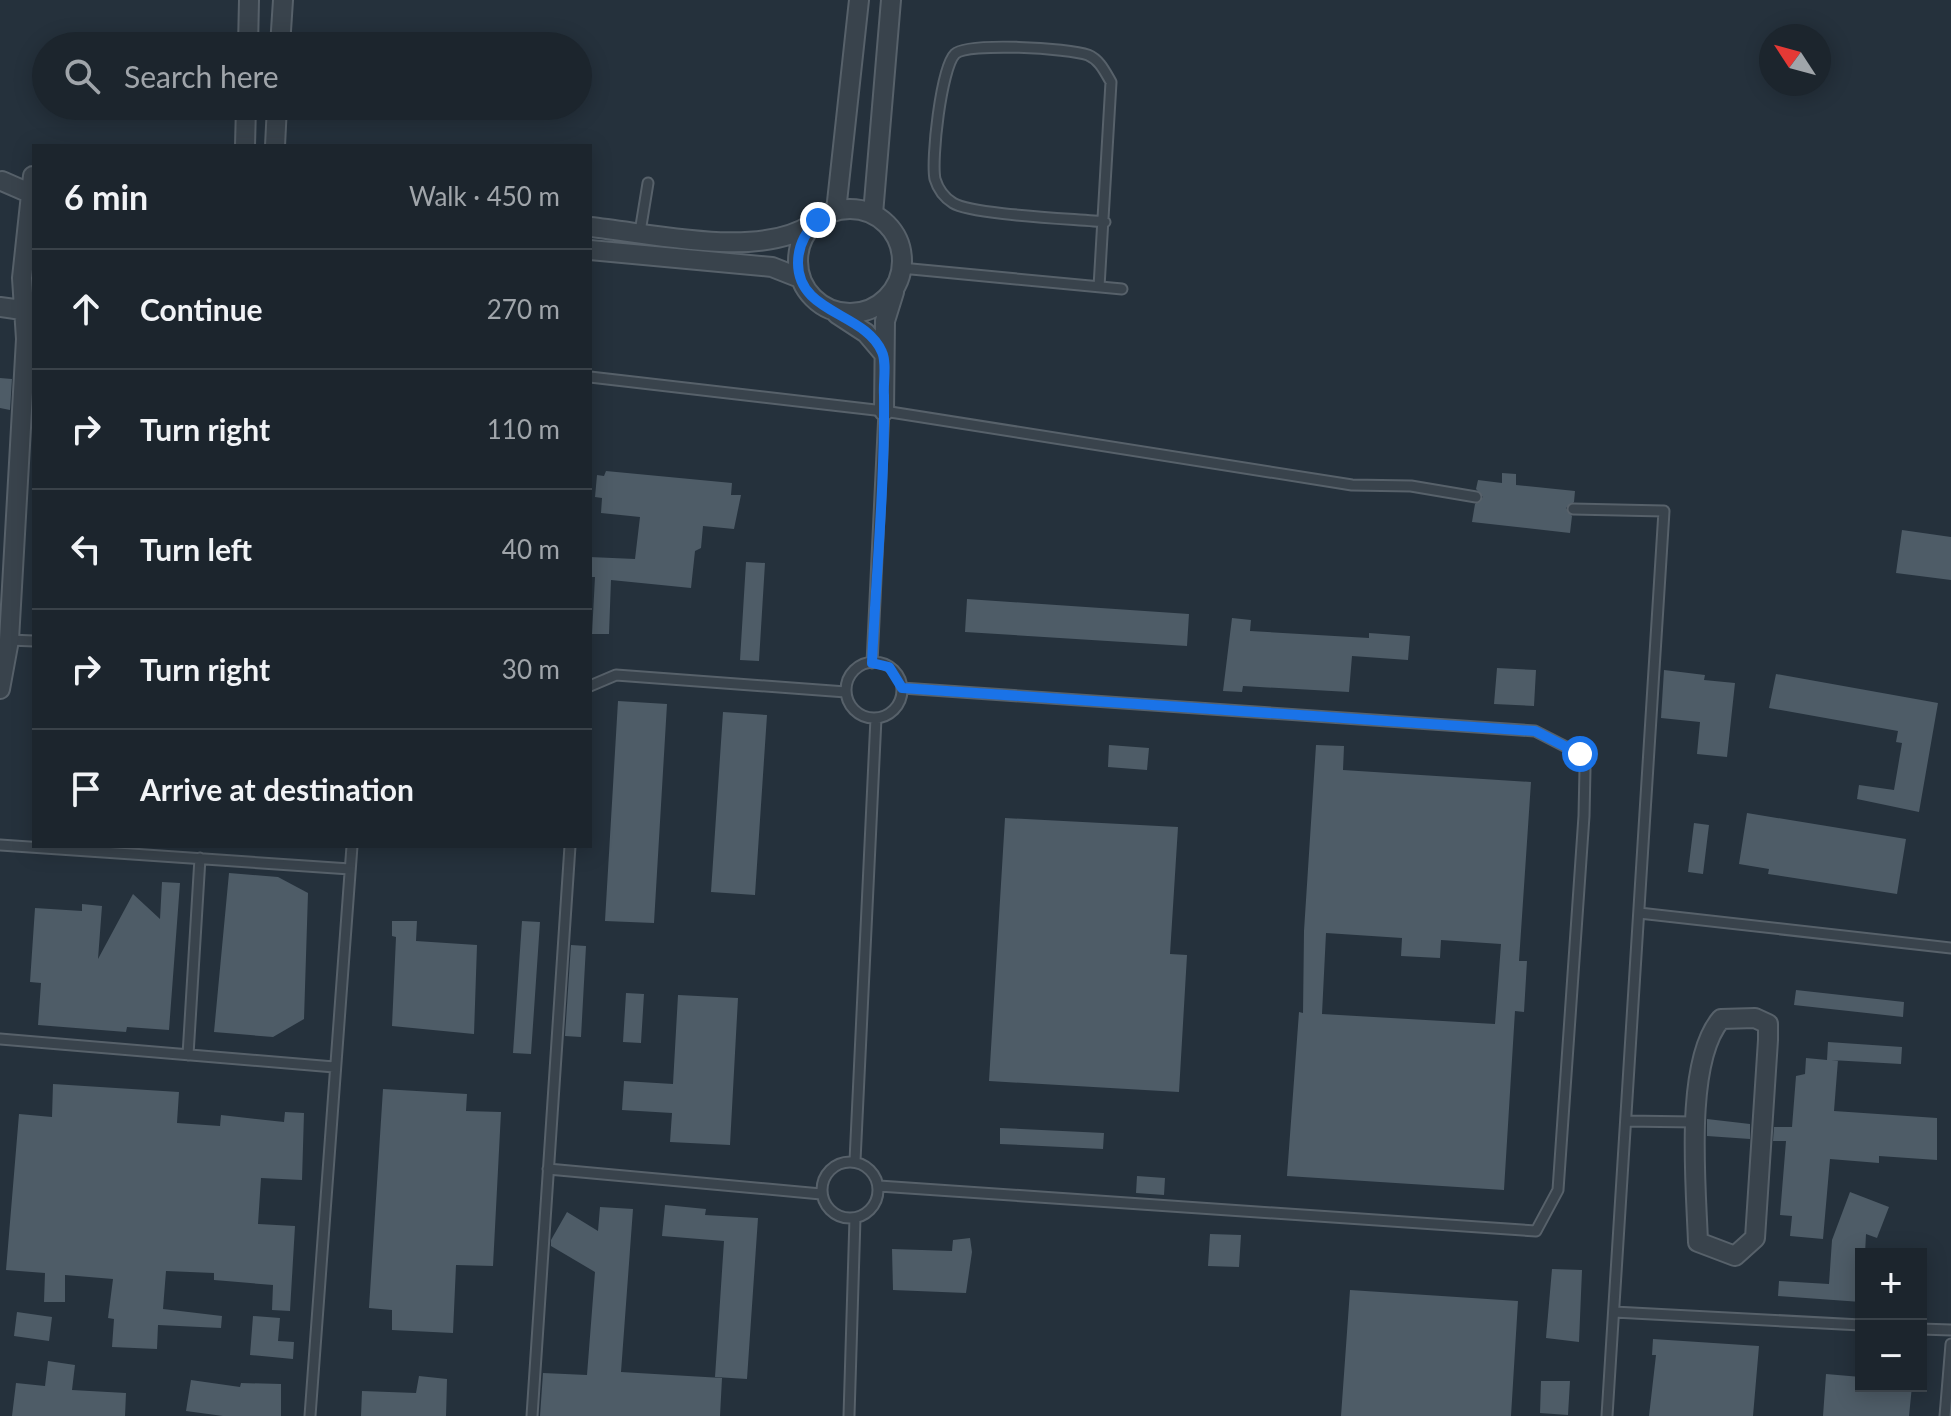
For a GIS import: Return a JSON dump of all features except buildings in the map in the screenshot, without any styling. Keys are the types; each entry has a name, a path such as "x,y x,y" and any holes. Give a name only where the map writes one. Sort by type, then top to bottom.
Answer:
{"street":[{"path":"248,32 249,0"},
{"path":"281,32 283,0"},
{"path":"836,211 861,0 874,4 890,0 873,214"},
{"path":"245,144 246,120"},
{"path":"275,144 276,120"},
{"path":"1,181 32,185"},
{"path":"592,227 745,242 790,236 836,211 855,209 873,214 894,232 901,249 899,277 885,321 884,411"},
{"path":"0,689 9,640 32,213"},
{"path":"818,220 799,250 800,278 815,301 866,333 883,353"},
{"path":"592,250 772,267 800,278"},
{"path":"831,310 850,313 868,310 884,301 899,277"},
{"path":"0,307 28,325"},
{"path":"1755,1018 1768,1024 1760,1198 1755,1238 1735,1256 1698,1242 1695,1122 1707,1035 1721,1019 1755,1018"}],"lane":[{"path":"1099,287 1105,222 1111,82 1099,62 1076,53 973,47 954,55 942,77 935,177 946,198 967,208 1105,222"},
{"path":"640,232 648,183"},
{"path":"899,277 1122,289"},
{"path":"592,377 884,411 1352,485 1411,486 1476,497"},
{"path":"872,663 884,411"},
{"path":"1573,509 1664,511 1607,1416"},
{"path":"9,640 32,641"},
{"path":"872,663 889,667 902,688 901,697 892,712 876,718 853,708 846,692 856,669 872,663"},
{"path":"592,685 616,675 846,692"},
{"path":"879,1186 1536,1231 1558,1190 1584,816 1585,769 1580,754 1535,731 902,688"},
{"path":"855,1161 876,718"},
{"path":"0,845 32,847"},
{"path":"46,848 350,869"},
{"path":"310,1416 352,848"},
{"path":"532,1416 570,848"},
{"path":"188,1055 200,858"},
{"path":"1639,913 1951,948"},
{"path":"0,1039 334,1067"},
{"path":"1626,1121 1695,1122"},
{"path":"855,1161 871,1170 879,1186 876,1204 863,1216 855,1218 845,1219 829,1210 821,1194 824,1176 837,1164 855,1161"},
{"path":"548,1169 821,1194"},
{"path":"849,1416 855,1218"},
{"path":"1614,1312 1855,1325"},
{"path":"1927,1329 1951,1330"},
{"path":"1945,1416 1951,1344"}],"route":[{"path":"818,220 806,233 799,250 798,268 804,286 815,301 866,333 883,353 884,411 872,663 889,667 900,680 902,688 973,696 1012,693 1252,713 1535,731 1580,754"}]}
